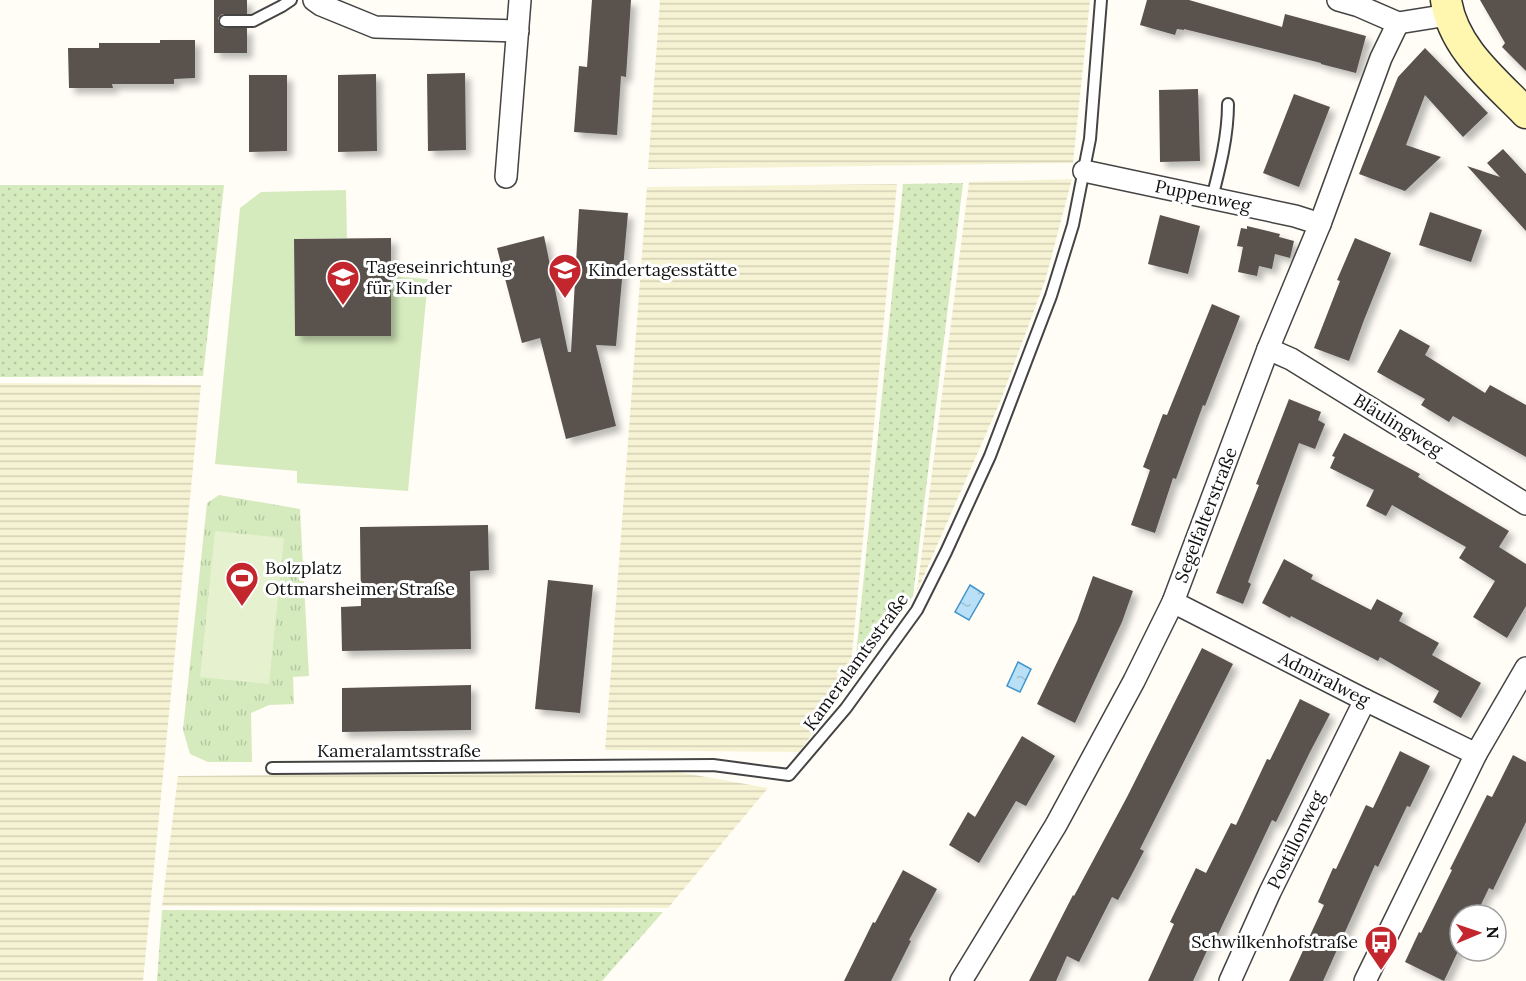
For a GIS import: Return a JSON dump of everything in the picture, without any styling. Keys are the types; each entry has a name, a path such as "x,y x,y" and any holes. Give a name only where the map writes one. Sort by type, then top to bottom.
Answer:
{"street":[{"path":"314,0 375,27 518,31"},
{"path":"506,177 520,0"},
{"path":"1338,0 1359,6 1398,23 1447,7 1457,36 1470,56 1526,113"},
{"name":"Segelfalterstraße","path":"961,981 1056,825 1134,681 1173,602 1269,349 1320,224 1381,58 1398,23"},
{"name":"Puppenweg","path":"1084,171 1296,216 1320,224"},
{"name":"Bläulingweg","path":"1269,349 1291,358 1526,504"},
{"name":"Admiralweg","path":"1173,602 1476,754"},
{"path":"1365,981 1476,754 1526,668"},
{"name":"Postillonweg","path":"1230,981 1270,892 1365,700"}],"lane":[{"path":"225,21 254,21 291,0"},
{"name":"Kameralamtsstraße","path":"272,768 713,765 789,775 846,708 917,610 990,456 1051,296 1073,225 1090,139 1101,0"},
{"path":"1212,198 1228,126 1228,104"}],"shaded area":[{"path":"660,0 1090,0 1073,163 648,169"},
{"path":"1072,179 1045,281 1000,402 917,591 969,182"},
{"path":"897,184 849,685 799,752 605,750 647,187"},
{"path":"0,383 201,385 143,981 0,981"},
{"path":"672,771 768,788 668,908 162,906 178,776"}],"green space":[{"path":"963,183 913,596 854,676 903,184"},
{"path":"0,185 224,185 203,376 0,377"},
{"path":"346,190 347,238 294,239 295,336 391,336 391,276 428,279 408,491 297,483 297,471 215,464 240,208 261,192"},
{"path":"219,495 300,509 309,676 293,677 294,704 269,705 251,713 252,762 208,762 190,754 183,730 207,503"},
{"name":"Bolzplatz Ottmarsheimer Straße","path":"215,531 284,538 269,684 200,677"},
{"path":"162,910 663,912 602,981 157,981"}],"water":[{"path":"970,585 984,594 969,620 955,612"},
{"path":"1018,662 1031,669 1020,692 1007,686"}],"building":[{"path":"214,0 247,0 247,14 222,14 218,22 224,28 247,28 247,53 214,53"},
{"path":"592,0 631,0 626,77 621,76 617,135 574,132 579,66 587,67"},
{"path":"1147,0 1189,0 1282,27 1285,14 1366,36 1356,73 1184,29 1177,29 1175,35 1140,25"},
{"path":"1480,0 1526,0 1526,71 1502,47 1505,43"},
{"path":"160,40 195,40 195,78 174,79 174,84 112,84 113,88 69,88 68,48 99,48 99,43 160,43"},
{"path":"1425,48 1488,113 1463,137 1425,95 1406,145 1441,157 1405,191 1359,174 1398,77"},
{"path":"465,73 466,150 428,151 427,74"},
{"path":"376,74 377,151 338,152 338,75"},
{"path":"249,75 287,75 287,151 249,152"},
{"path":"1198,89 1200,161 1160,162 1159,90"},
{"path":"1294,94 1330,107 1299,187 1263,173"},
{"path":"1503,149 1526,174 1526,231 1467,166 1500,177 1487,163"},
{"name":"Kindertagesstätte","path":"579,209 628,213 616,346 596,345 616,426 566,439 540,338 522,343 497,248 544,236 568,352 571,352"},
{"path":"1430,212 1482,230 1471,262 1419,245"},
{"path":"1160,215 1200,226 1188,274 1148,264"},
{"path":"1247,226 1280,234 1279,237 1294,241 1290,258 1275,254 1272,269 1259,266 1257,276 1238,272 1243,247 1237,246 1241,228 1247,229"},
{"name":"Tageseinrichtung für Kinder","path":"391,238 391,336 295,336 294,239"},
{"path":"1355,238 1391,253 1349,361 1314,348 1340,281 1337,280"},
{"path":"1212,304 1240,316 1205,406 1203,405 1176,479 1173,478 1155,533 1131,525 1150,470 1143,467 1163,414 1167,415"},
{"path":"1400,329 1430,346 1425,355 1485,393 1490,385 1526,405 1526,457 1453,416 1449,422 1421,405 1425,399 1377,372"},
{"path":"1289,399 1321,412 1318,420 1325,424 1315,449 1299,443 1248,582 1251,584 1243,604 1216,593 1259,485 1256,484"},
{"path":"1344,433 1420,474 1418,477 1509,531 1499,547 1526,564 1526,606 1507,638 1473,617 1495,581 1459,558 1466,547 1392,505 1386,516 1366,506 1374,490 1330,468 1335,457 1332,456"},
{"path":"488,525 489,570 470,571 471,649 342,651 341,607 361,606 360,527"},
{"path":"1284,559 1313,575 1311,579 1371,610 1377,599 1403,613 1399,621 1439,643 1432,655 1481,683 1461,718 1433,702 1439,691 1380,657 1378,661 1262,603"},
{"path":"1093,576 1133,591 1122,622 1075,723 1037,704 1077,621"},
{"path":"548,580 593,585 580,713 535,709"},
{"path":"1202,648 1233,664 1140,849 1144,851 1118,900 1112,897 1079,962 1067,956 1056,981 1029,981 1127,797"},
{"path":"471,685 471,730 342,732 342,688"},
{"path":"1300,699 1330,714 1276,822 1272,820 1214,943 1211,942 1193,981 1148,981 1174,924 1170,922 1196,868 1206,873 1231,823 1236,825 1267,759 1270,760"},
{"path":"1022,736 1055,756 1026,806 1016,801 979,863 949,845 968,812 975,817"},
{"path":"1400,751 1430,766 1410,807 1407,806 1378,867 1375,865 1323,981 1289,981 1324,905 1318,902 1333,868 1336,869 1366,805 1373,808"},
{"path":"1513,755 1526,762 1526,822 1493,890 1489,888 1482,903 1448,903 1448,963 1452,963 1444,981 1405,962 1487,795 1492,797"},
{"path":"903,870 937,889 909,940 911,941 891,981 844,981 873,922 875,923"}],"place":[{"name":"Kindertagesstätte","path":"565,299"},
{"name":"Tageseinrichtung für Kinder","path":"343,306"},
{"name":"Bolzplatz Ottmarsheimer Straße","path":"242,607"},
{"name":"Schwilkenhofstraße","path":"1381,971"}]}
